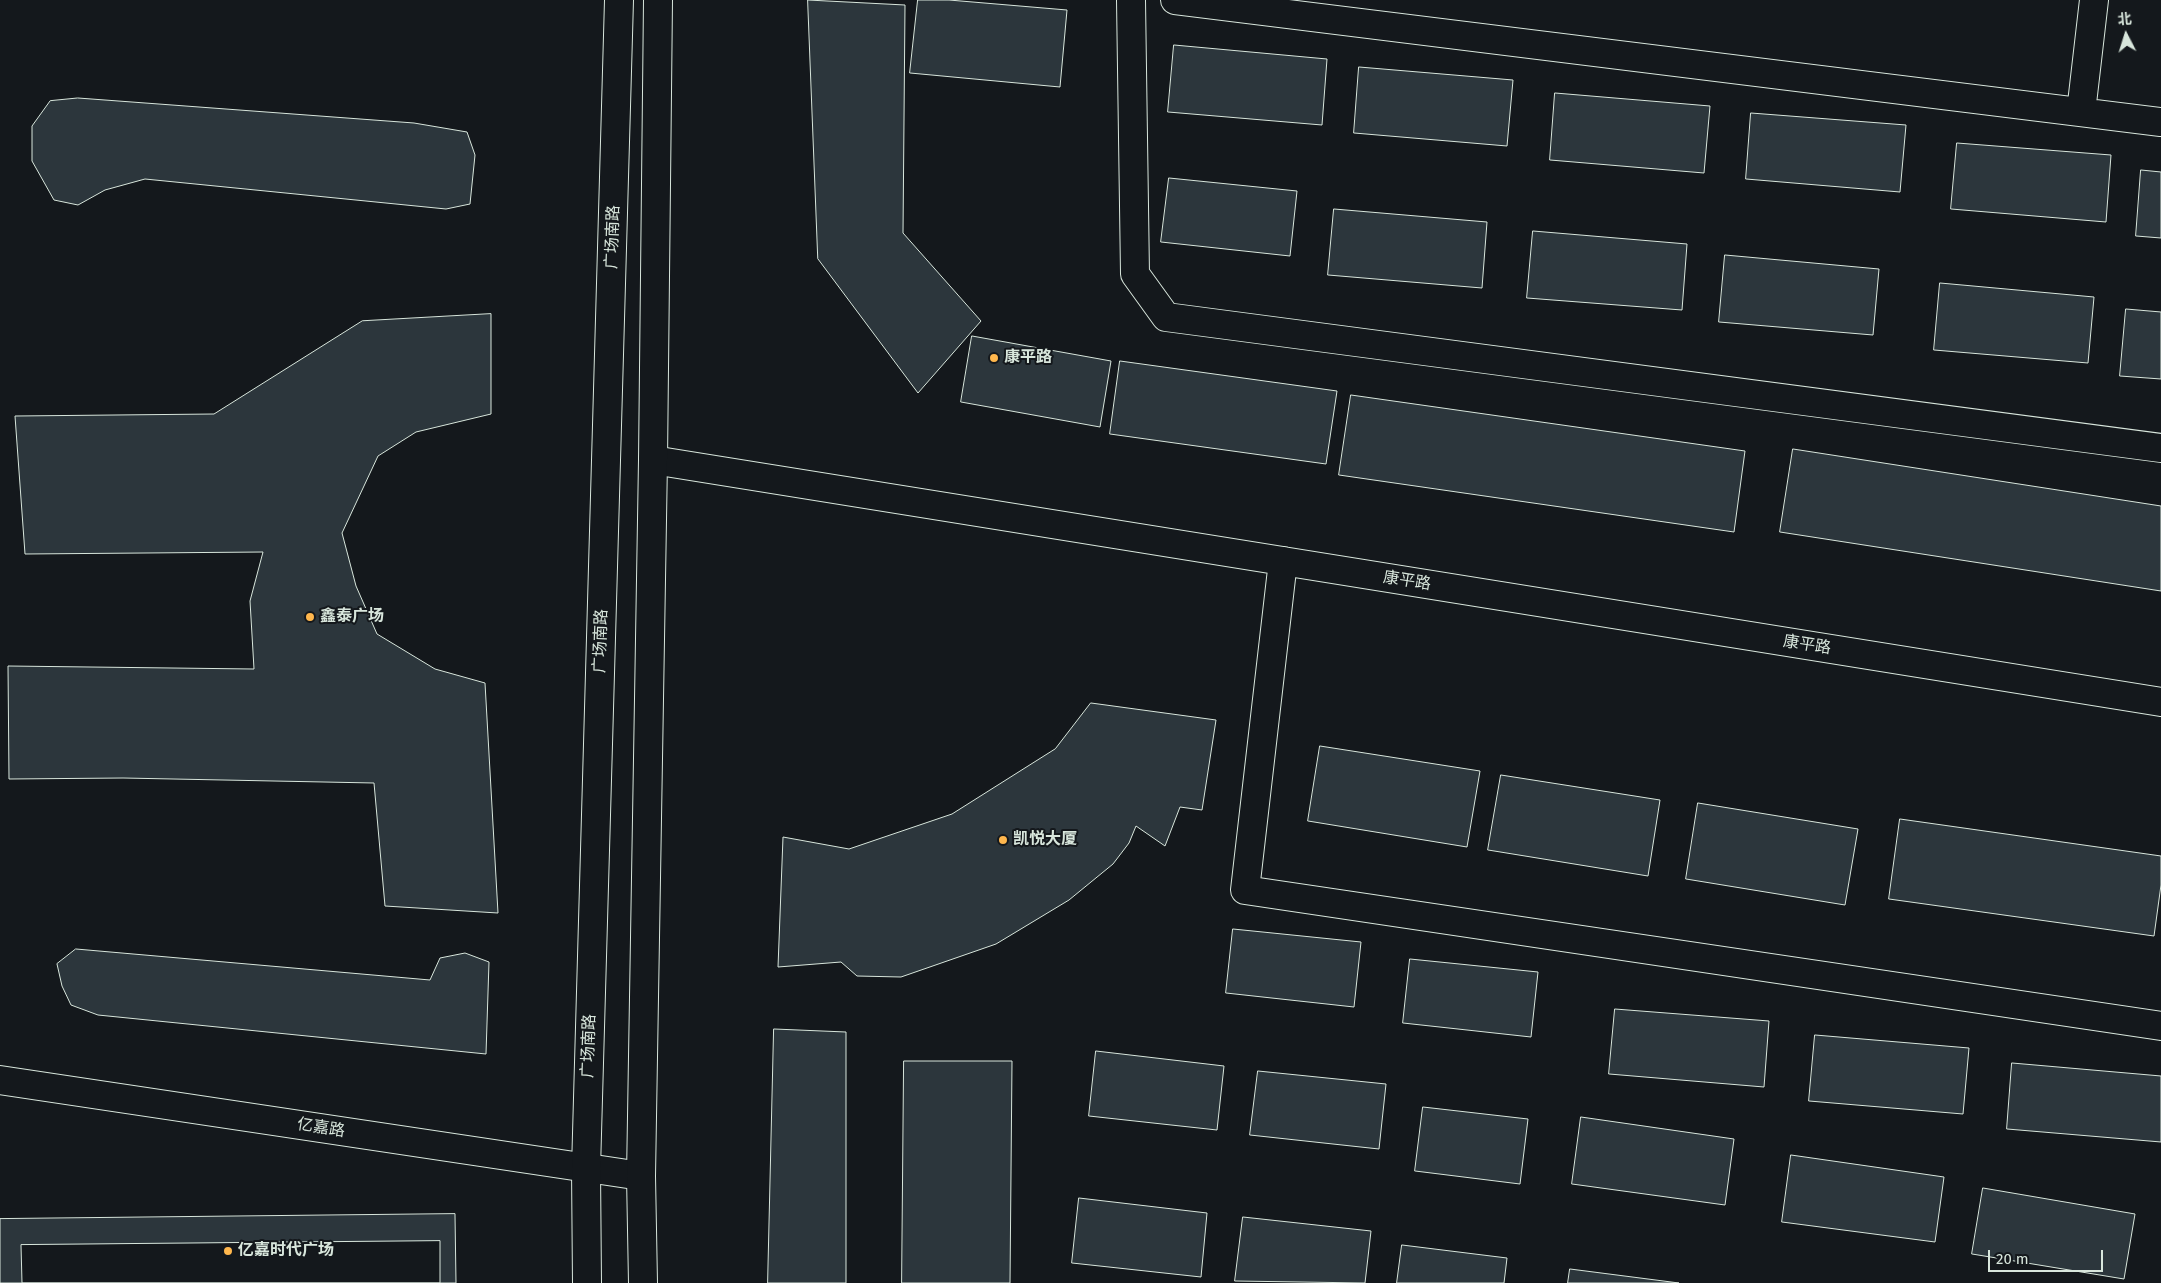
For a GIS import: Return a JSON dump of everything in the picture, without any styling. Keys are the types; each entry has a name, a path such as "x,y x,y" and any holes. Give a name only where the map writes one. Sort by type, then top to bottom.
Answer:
{"street":[{"name":"广场南路","path":"587,1283 586,1168 619,0"},
{"path":"643,1283 641,1176 653,460 654,0"},
{"path":"1131,0 1135,274 1166,317 2161,448"},
{"path":"1175,0 2161,122"},
{"path":"2081,112 2094,0"},
{"name":"康平路","path":"653,460 2161,702"},
{"path":"1282,561 1245,890 2161,1026"},
{"name":"亿嘉路","path":"0,1080 641,1176"}],"building":[{"path":"808,0 905,5 903,233 981,321 918,393 818,259"},
{"path":"918,0 949,0 1067,10 1060,87 910,73"},
{"path":"1174,45 1327,59 1322,125 1168,112"},
{"path":"1359,67 1513,80 1507,146 1354,133"},
{"path":"1555,93 1710,106 1704,173 1550,160"},
{"path":"78,98 414,123 467,132 475,155 470,204 446,209 145,179 105,190 78,205 54,200 32,161 32,126 50,101"},
{"path":"1751,113 1906,125 1900,192 1746,179"},
{"path":"1957,143 2111,155 2106,222 1951,209"},
{"path":"2141,170 2161,172 2161,238 2136,236"},
{"path":"1169,178 1297,191 1290,256 1161,242"},
{"path":"1334,209 1487,222 1482,288 1328,275"},
{"path":"1533,231 1687,244 1682,310 1527,298"},
{"path":"1725,255 1879,269 1873,335 1719,322"},
{"path":"1940,283 2094,297 2088,363 1934,350"},
{"path":"2126,309 2161,312 2161,379 2120,376"},
{"name":"鑫泰广场","path":"491,314 491,414 416,432 378,456 342,533 356,586 377,634 435,669 485,683 498,913 385,906 374,783 123,778 9,779 8,666 254,669 250,601 263,552 25,554 15,416 214,414 362,321"},
{"path":"972,336 1111,361 1100,427 961,402"},
{"path":"1120,361 1337,391 1326,464 1110,434"},
{"path":"1351,395 1745,451 1734,532 1339,475"},
{"path":"1793,449 2161,506 2161,591 1780,532"},
{"name":"凯悦大厦","path":"1091,703 1216,720 1202,810 1180,807 1165,846 1136,826 1129,843 1113,864 1069,900 996,944 901,977 857,976 841,962 778,967 783,837 849,849 952,814 1055,749"},
{"path":"1320,746 1480,771 1467,847 1308,821"},
{"path":"1501,775 1660,800 1648,876 1488,850"},
{"path":"1698,803 1858,829 1845,905 1686,879"},
{"path":"1900,819 2161,856 2161,885 2154,936 1889,899"},
{"path":"1233,929 1361,942 1354,1007 1226,993"},
{"path":"76,949 430,980 440,958 465,953 489,962 486,1054 98,1015 71,1005 62,986 57,964"},
{"path":"1410,959 1538,972 1531,1037 1403,1023"},
{"path":"1615,1009 1769,1021 1764,1087 1609,1074"},
{"path":"774,1029 846,1032 846,1283 768,1283"},
{"path":"1815,1035 1969,1048 1963,1114 1809,1101"},
{"path":"1096,1051 1224,1066 1217,1130 1089,1116"},
{"path":"904,1061 1012,1061 1010,1283 902,1283"},
{"path":"2012,1063 2161,1076 2161,1142 2007,1129"},
{"path":"1258,1071 1386,1084 1379,1149 1250,1135"},
{"path":"1423,1107 1528,1119 1520,1184 1415,1171"},
{"path":"1581,1117 1734,1139 1725,1205 1572,1184"},
{"path":"1791,1155 1944,1177 1935,1242 1782,1222"},
{"path":"1983,1188 2135,1214 2124,1279 1972,1254"},
{"path":"1079,1198 1207,1213 1201,1277 1072,1263"},
{"name":"亿嘉时代广场","path":"455,1214 456,1283 0,1283 0,1219"},
{"path":"1243,1217 1371,1231 1365,1283 1235,1281"},
{"path":"440,1241 440,1283 22,1283 21,1245"},
{"path":"1402,1245 1507,1258 1504,1283 1397,1283"},
{"path":"1570,1269 1679,1283 1568,1283"}],"place":[{"name":"康平路","path":"994,358"},
{"name":"鑫泰广场","path":"310,617"},
{"name":"凯悦大厦","path":"1003,840"},
{"name":"亿嘉时代广场","path":"228,1251"}]}
